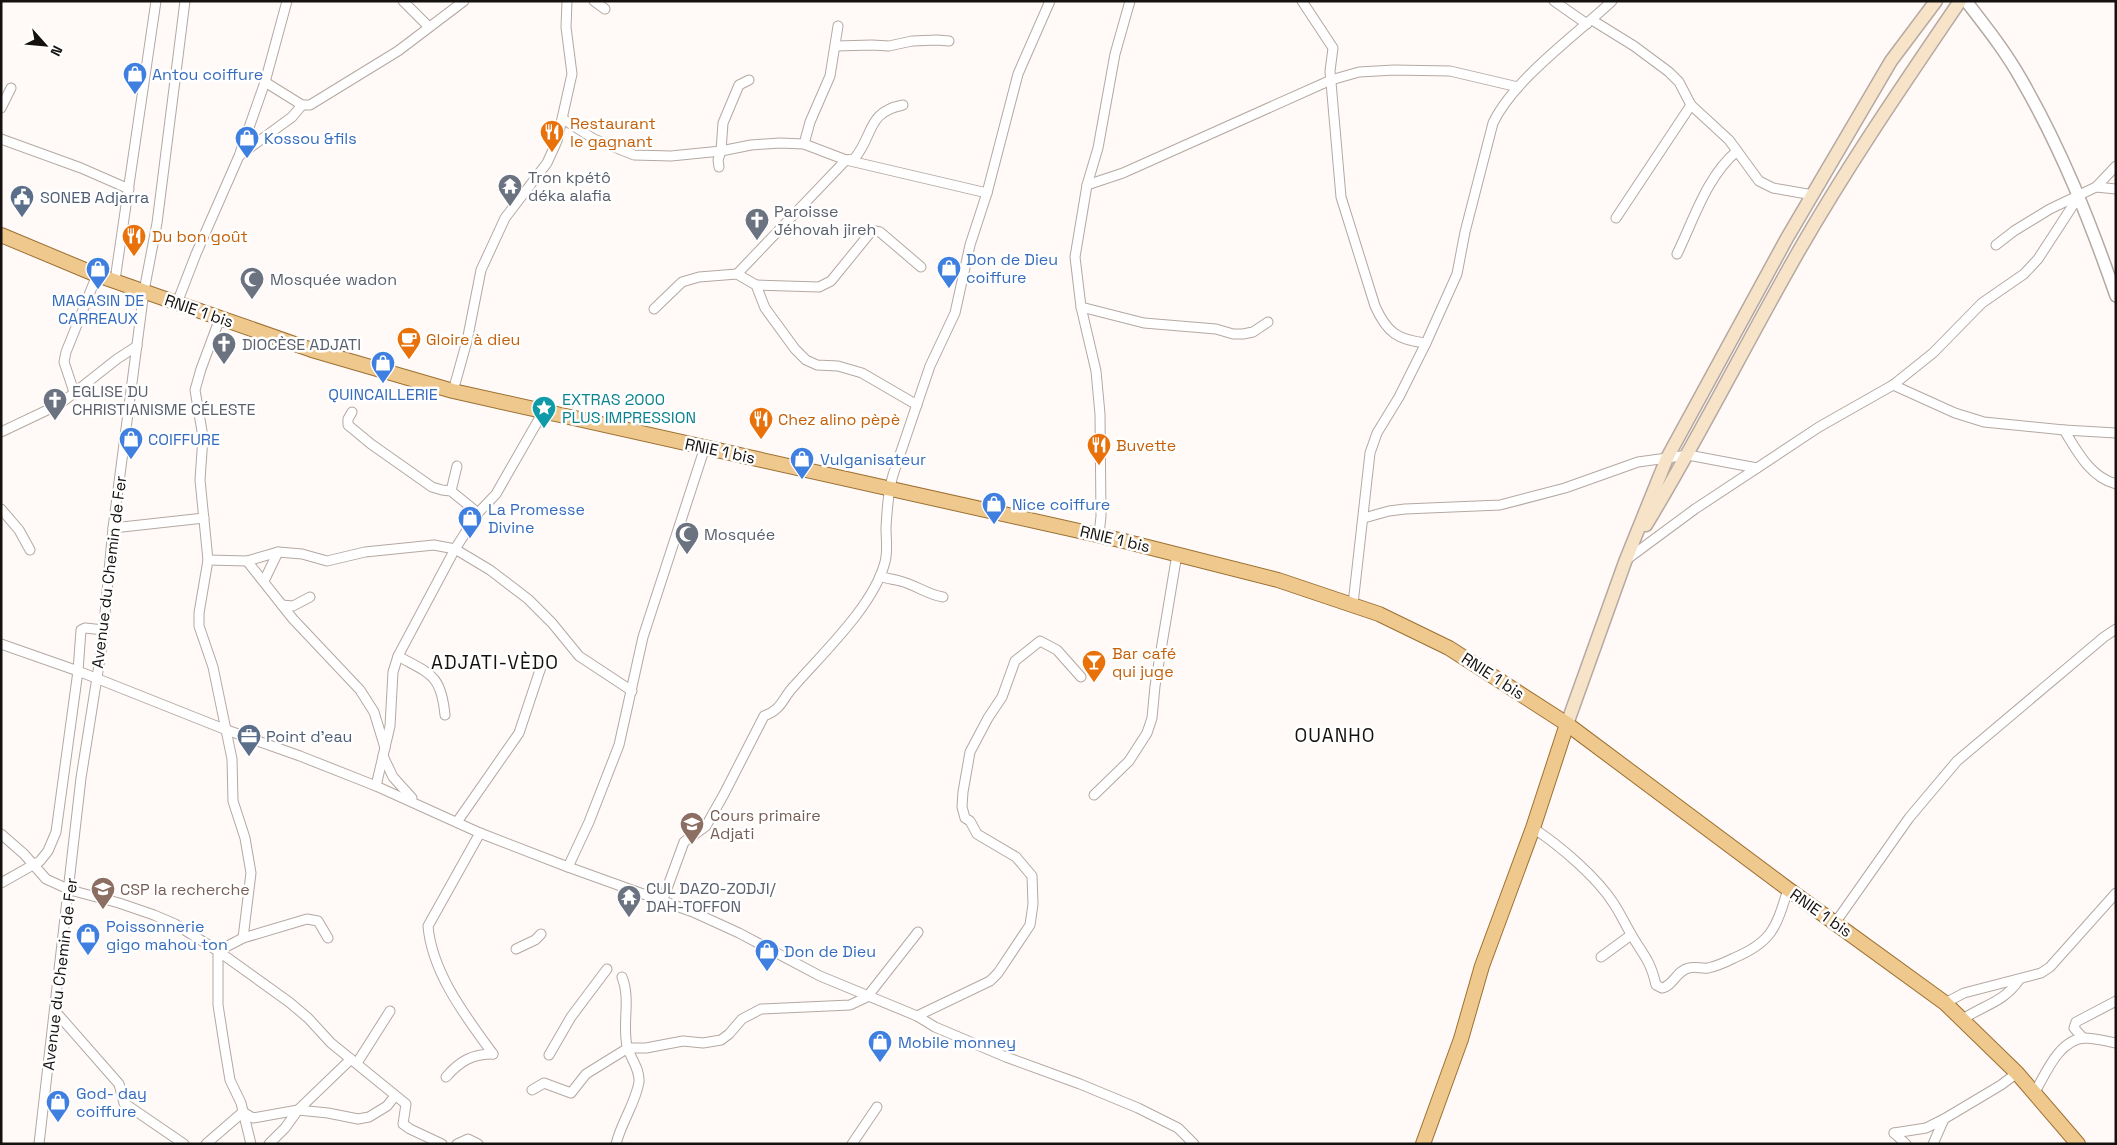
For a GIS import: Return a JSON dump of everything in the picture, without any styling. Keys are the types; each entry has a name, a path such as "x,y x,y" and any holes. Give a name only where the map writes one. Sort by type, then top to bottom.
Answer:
{"main road":[{"path":"1423,1144 1461,1039 1482,966 1533,828 1567,724 1625,562 1667,458 1787,238 1891,60 1936,1"},
{"path":"1625,562 1688,455 1843,176 1960,1"},
{"name":"RNIE 1 bis","path":"1,234 97,275 220,318 321,353 453,391 1177,554 1278,580 1353,604 1406,626 1449,648 1567,724 1788,889 1945,1003 1963,1018 2035,1092 2078,1144"}],"street":[{"path":"115,280 156,1"},
{"name":"Avenue du Chemin de Fer","path":"39,1144 70,890 81,778 104,630 113,528 136,346 157,223 185,1"},
{"path":"177,303 196,254 239,156 265,82 286,1"},
{"path":"403,1 428,27"},
{"path":"265,82 302,105 310,105 398,51 464,1"},
{"path":"453,391 467,341 481,270 505,218 547,164 557,141 572,74 566,26 567,1"},
{"path":"594,1 605,9"},
{"path":"662,902 684,842 706,826 764,716 774,712 780,706 792,687 856,615 880,576 885,560 889,488 930,366 955,313 970,245 987,193 1018,74 1050,1"},
{"path":"1099,535 1101,516 1099,406 1096,371 1081,308 1074,257 1087,185 1098,148 1115,54 1130,1"},
{"path":"1302,1 1333,48 1330,71 1341,197 1375,306 1382,322 1392,333 1407,341 1426,343"},
{"path":"1554,1 1634,46 1669,72 1679,82 1691,105 1729,140 1750,169 1765,185 1813,195"},
{"path":"1353,604 1370,453 1377,433 1399,397 1457,274 1465,232 1492,123 1499,109 1518,87 1612,1"},
{"path":"1966,1 2001,47 2043,118 2079,196 2116,296"},
{"path":"804,144 810,122 830,76 838,26"},
{"path":"836,46 889,46 912,41 949,41"},
{"path":"1087,185 1123,173 1331,80 1359,72 1450,71 1518,87"},
{"path":"719,168 718,160 721,151 723,123 739,85 749,80"},
{"path":"1,108 11,88"},
{"path":"239,156 254,143 292,117 302,105"},
{"path":"737,274 846,160 854,159 875,120 888,108 903,105"},
{"path":"1616,218 1691,105"},
{"path":"563,119 594,139 634,155 671,156 721,151 751,145 804,144 846,160 987,193"},
{"path":"1,139 81,168 129,189"},
{"path":"1677,254 1711,182 1729,158 1737,151"},
{"path":"1996,245 2014,230 2050,209 2096,187 2116,166"},
{"path":"1826,172 1843,176"},
{"path":"2096,187 2116,189"},
{"path":"1625,562 1695,509 1819,427 1893,386 1933,353 1982,303 2024,274 2038,258 2079,196"},
{"path":"654,309 682,282 699,277 737,274 756,285 819,287 832,281 870,233 874,231 880,232 921,267"},
{"path":"1787,238 1803,245"},
{"path":"74,392 64,362 66,352 97,275"},
{"path":"756,285 765,308 800,356 817,365 838,366 862,373 917,405"},
{"path":"1081,308 1144,323 1216,329 1233,334 1253,332 1268,322"},
{"path":"220,318 195,390 203,437 200,480 208,560 199,613 199,626 212,667 232,759 233,801 245,838 251,873 243,938"},
{"path":"1,432 60,404 136,346"},
{"path":"1893,386 1955,414 1984,422 2064,430 2116,432"},
{"path":"352,412 348,419 348,425 371,444 432,487 451,491 478,513"},
{"path":"376,786 390,726 393,672 398,656 455,549 478,513 496,494 543,412"},
{"path":"2064,430 2084,462 2093,472 2116,484"},
{"path":"568,867 589,822 619,745 644,637 704,447"},
{"path":"1364,518 1397,510 1500,505 1565,488 1638,462 1688,455 1734,462 1757,468"},
{"path":"451,491 457,466"},
{"path":"1,509 19,530 30,550"},
{"path":"113,528 204,518"},
{"path":"208,560 247,561 278,552 302,554 327,561 365,552 434,545 455,549 490,570 528,599 552,623 579,656 632,691"},
{"path":"264,581 278,552"},
{"path":"1094,795 1129,762 1147,733 1152,718 1155,686 1177,554"},
{"path":"247,561 293,618 360,690 374,712 384,752 393,777 407,794 424,807"},
{"path":"880,576 900,581 932,595 943,597"},
{"path":"282,604 292,606 310,598"},
{"path":"1,883 40,861 48,851 56,832 78,671 81,630 85,628 104,630"},
{"path":"1836,923 1909,818 1957,761 2088,649 2116,629"},
{"path":"917,1016 990,980 998,973 1030,925 1033,904 1032,876 1016,857 977,834 970,822 964,818 962,807 963,792 970,752 976,739 1002,697 1015,661 1040,640 1057,650 1069,661 1081,677"},
{"path":"1,644 78,671 96,680 376,786 480,832 568,867 693,912 820,976 917,1016 935,1027 1138,1108 1178,1128 1194,1144"},
{"path":"398,656 425,670 439,684 444,699 445,715"},
{"path":"457,822 519,733 541,667"},
{"path":"1533,828 1555,844 1601,886 1614,903 1631,935 1647,958 1654,974 1656,985 1664,988 1682,971 1688,968 1710,967 1758,946 1767,939 1774,928 1788,889"},
{"path":"446,1076 460,1062 470,1057 493,1054 476,1033 439,968 430,944 428,926 480,832"},
{"path":"1,834 24,854 46,879 70,890 119,903 154,915 175,924 218,951 289,1002 308,1018 330,1044 354,1061 406,1104 403,1124 442,1144"},
{"path":"1945,1003 1964,994 2041,974 2050,967 2108,899 2116,893"},
{"path":"218,951 243,938 307,918 314,918 318,921 328,938"},
{"path":"532,1090 544,1083 571,1093 586,1074 628,1048 646,1048 682,1041 703,1043 721,1040 742,1019 761,1009 850,1005 867,997 918,932"},
{"path":"516,949 535,940 541,934"},
{"path":"1601,957 1631,935"},
{"path":"218,951 218,1005 230,1080 242,1103 251,1142 264,1144"},
{"path":"549,1055 571,1017 607,969"},
{"path":"616,1144 639,1082 637,1068 628,1048 626,1038 625,984 622,977"},
{"path":"1963,1018 1976,1010 2000,1000 2012,990 2019,980"},
{"path":"2116,1001 2076,1022 2074,1028 2075,1032 2083,1038 2116,1043"},
{"path":"55,1011 119,1084 124,1103 184,1144"},
{"path":"269,1144 285,1128 298,1110 354,1061 390,1011"},
{"path":"2035,1092 2055,1057 2069,1044 2083,1038"},
{"path":"1906,1144 1894,1132 1913,1132 1926,1128 2001,1085 2017,1073"},
{"path":"243,1112 253,1118 298,1110 358,1119 369,1117 387,1106 395,1096"},
{"path":"852,1144 877,1107"},
{"path":"206,1144 243,1112"},
{"path":"1932,1144 1944,1118"},
{"path":"457,1144 468,1139 478,1144"}],"place":[{"name":"Antou coiffure","path":"135,95"},
{"name":"Restaurant le gagnant","path":"552,153"},
{"name":"Kossou &fils","path":"247,159"},
{"name":"Tron kpétô déka alafia","path":"510,207"},
{"name":"SONEB Adjarra","path":"22,218"},
{"name":"Paroisse Jéhovah jireh","path":"757,241"},
{"name":"Du bon goût","path":"134,257"},
{"name":"Don de Dieu coiffure","path":"949,289"},
{"name":"MAGASIN DE CARREAUX","path":"98,290"},
{"name":"Mosquée wadon","path":"252,300"},
{"name":"Gloire à dieu","path":"409,360"},
{"name":"DIOCÈSE ADJATI","path":"224,365"},
{"name":"QUINCAILLERIE","path":"383,384"},
{"name":"EGLISE DU CHRISTIANISME CÉLESTE","path":"55,421"},
{"name":"EXTRAS 2000 PLUS IMPRESSION","path":"544,429"},
{"name":"Chez alino pèpè","path":"761,440"},
{"name":"COIFFURE","path":"131,460"},
{"name":"Buvette","path":"1099,466"},
{"name":"Vulganisateur","path":"802,480"},
{"name":"Nice coiffure","path":"994,525"},
{"name":"La Promesse Divine","path":"470,539"},
{"name":"Mosquée","path":"687,555"},
{"name":"Bar café qui juge","path":"1094,683"},
{"name":"Point d'eau","path":"249,757"},
{"name":"Cours primaire Adjati","path":"692,845"},
{"name":"CSP la recherche","path":"103,910"},
{"name":"CUL DAZO-ZODJI/ DAH-TOFFON","path":"629,918"},
{"name":"Poissonnerie gigo mahou ton","path":"88,956"},
{"name":"Don de Dieu","path":"767,972"},
{"name":"Mobile monney","path":"880,1063"},
{"name":"God- day coiffure","path":"58,1123"}],"district":[{"name":"ADJATI-VÈDO","path":"495,662"},
{"name":"OUANHO","path":"1335,735"}]}
